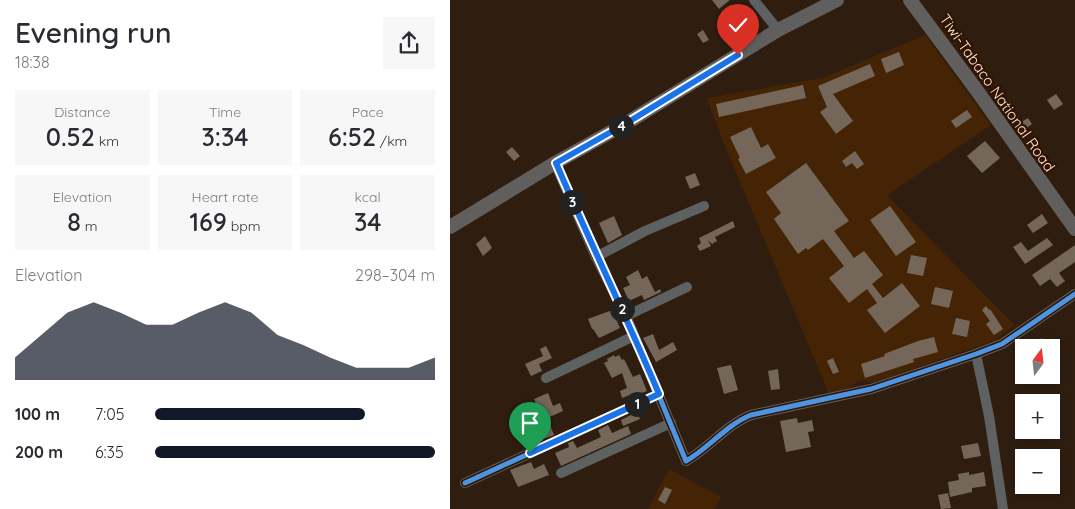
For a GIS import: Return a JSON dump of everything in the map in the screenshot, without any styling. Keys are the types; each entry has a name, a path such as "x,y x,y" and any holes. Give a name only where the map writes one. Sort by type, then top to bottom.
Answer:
{"main road":[{"path":"450,227 625,124 778,30 836,0"},
{"name":"Tiwi-Tabaco National Road","path":"910,0 1075,229"}],"street":[{"path":"754,0 778,30"},
{"path":"556,163 596,257 626,316 686,461 741,419 751,415 871,389 1002,344 1075,294"},
{"path":"596,257 646,231 704,206"},
{"path":"626,316 687,287"},
{"path":"546,378 634,336"},
{"path":"976,354 989,416 1003,509"},
{"path":"465,483 659,394"},
{"path":"561,473 671,424"}],"shaded area":[{"path":"925,35 991,125 887,195 1014,325 996,340 872,383 865,380 857,382 849,388 829,394 722,139 707,98 823,78"},
{"path":"669,469 721,497 714,509 648,509"}],"building":[{"path":"712,0 730,0 719,9"},
{"path":"703,30 709,40 703,43 697,34"},
{"path":"899,52 904,65 886,73 881,59"},
{"path":"870,64 875,76 833,94 853,121 836,134 820,112 827,107 818,86"},
{"path":"803,85 806,98 719,117 716,104"},
{"path":"1056,94 1063,104 1054,110 1047,100"},
{"path":"967,110 972,117 956,128 951,121"},
{"path":"1016,114 1023,121 1028,118 1032,124 1018,134 1009,120"},
{"path":"751,127 761,148 768,144 776,158 746,174 730,137"},
{"path":"985,141 1000,158 982,173 967,156"},
{"path":"512,147 520,156 514,161 506,152"},
{"path":"855,151 864,164 857,169 852,163 846,167 842,161"},
{"path":"806,163 849,221 834,231 854,258 864,251 883,275 872,284 883,298 902,283 920,306 885,333 867,310 877,303 867,289 849,303 829,278 844,266 823,239 808,250 806,248 798,254 774,219 781,213 766,192"},
{"path":"695,173 700,185 690,189 685,177"},
{"path":"890,206 916,242 896,256 870,220"},
{"path":"1042,214 1048,223 1033,233 1027,225"},
{"path":"614,216 622,235 608,243 599,223"},
{"path":"733,221 735,227 715,237 717,241 712,244 708,240 711,246 700,251 697,246 701,243 699,238"},
{"path":"485,236 492,248 483,256 476,244"},
{"path":"1047,238 1053,245 1025,264 1013,247 1021,242 1028,251"},
{"path":"1075,245 1075,262 1059,273 1065,281 1057,287 1050,279 1040,286 1032,275"},
{"path":"911,255 927,258 923,276 907,273"},
{"path":"638,270 642,279 647,276 655,292 660,289 661,292 644,300 642,295 629,301 623,288 630,285 626,277"},
{"path":"935,287 953,291 949,308 931,304"},
{"path":"986,306 1003,329 994,335 986,324 990,321 982,310"},
{"path":"615,309 619,318 616,319 620,328 599,338 592,329 588,319"},
{"path":"956,318 970,321 967,337 952,334"},
{"path":"653,334 659,350 673,342 677,350 656,362 643,338"},
{"path":"934,337 938,352 913,359 914,362 865,378 861,364 885,356 884,354 918,341"},
{"path":"546,346 552,358 539,364 542,371 531,376 525,364 543,356 540,349"},
{"path":"614,355 615,357 619,355 622,360 624,359 633,377 640,374 647,391 622,398 620,391 627,388 622,373 612,378 604,363"},
{"path":"833,358 839,372 833,374 827,361"},
{"path":"731,365 738,390 724,394 717,368"},
{"path":"778,369 780,389 771,390 768,371"},
{"path":"548,393 553,406 560,403 563,411 543,420 534,399"},
{"path":"637,413 640,419 623,426 621,420"},
{"path":"797,418 798,423 812,420 814,431 808,432 811,447 786,452 780,421"},
{"path":"550,425 554,435 543,439 539,430"},
{"path":"608,425 612,433 628,426 631,434 561,466 555,453 569,447 568,443 573,441 577,448 601,437 598,430"},
{"path":"978,443 981,456 964,459 961,446"},
{"path":"531,462 534,469 544,464 549,475 518,487 510,470"},
{"path":"969,472 969,475 984,472 986,486 972,488 972,492 950,497 948,482 959,480 958,474"},
{"path":"665,487 672,490 665,504 658,500"},
{"path":"948,493 951,508 941,509 938,495"}],"cycle path":[{"path":"555,163 596,257 626,316 686,461 742,419 751,415 871,389 1002,344 1075,294"},
{"path":"465,483 659,394"}],"route":[{"path":"530,453 659,394 626,316 596,257 556,163 625,124 738,55"}]}
